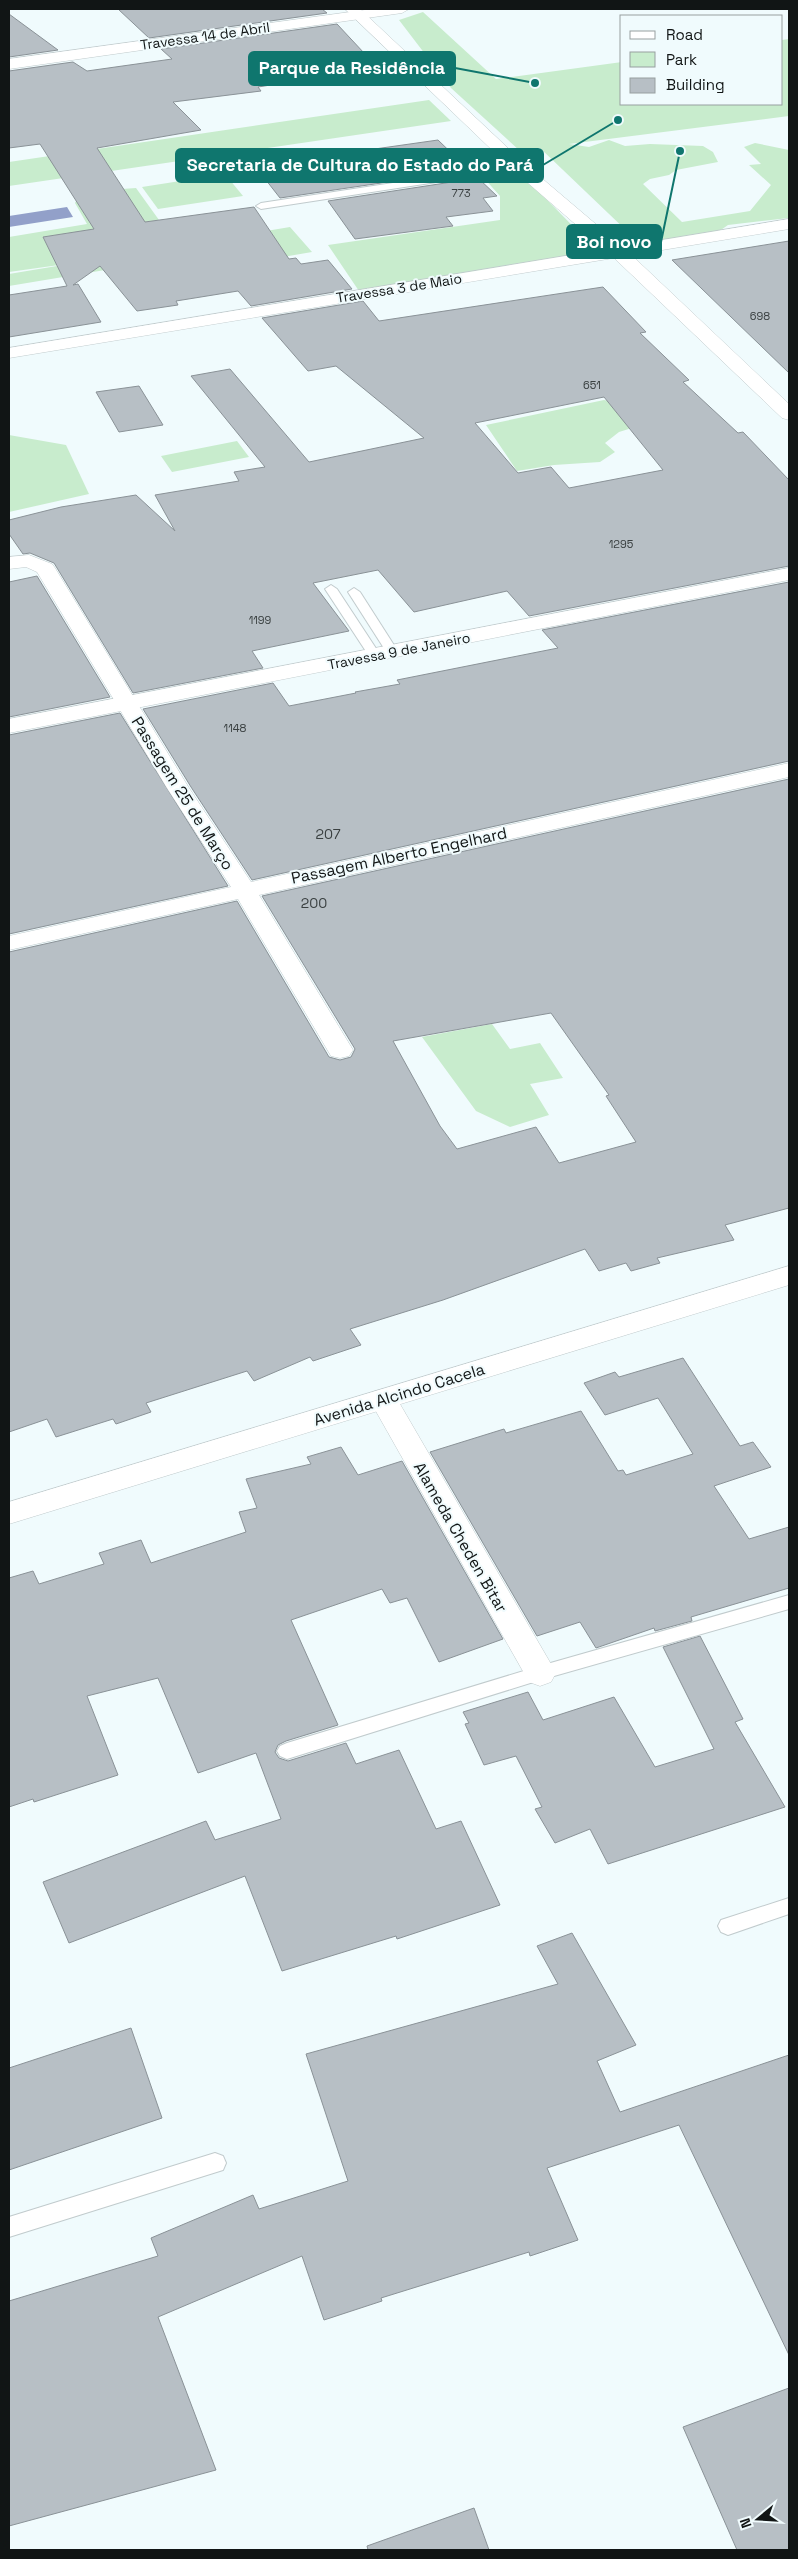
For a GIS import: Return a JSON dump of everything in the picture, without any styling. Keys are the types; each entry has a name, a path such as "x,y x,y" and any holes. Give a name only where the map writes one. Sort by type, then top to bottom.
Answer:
{"street":[{"name":"Travessa 14 de Abril","path":"9,64 355,12 402,9"},
{"path":"355,12 519,167 618,252 789,414"},
{"name":"Travessa 3 de Maio","path":"9,353 789,224"},
{"name":"Passagem 25 de Março","path":"9,563 29,561 45,568 126,704 244,889 340,1050"},
{"name":"Travessa 9 de Janeiro","path":"9,726 789,574"},
{"name":"Passagem Alberto Engelhard","path":"9,943 244,889 789,770"},
{"name":"Avenida Alcindo Cacela","path":"9,1513 789,1275"},
{"name":"Alameda Cheden Bitar","path":"383,1399 403,1438 540,1673"}],"lane":[{"path":"261,206 519,167"},
{"path":"331,589 384,654"},
{"path":"354,592 384,654"},
{"path":"287,1752 540,1673 789,1602"},
{"path":"728,1926 789,1906"},
{"path":"9,2226 215,2163"}],"green space":[{"path":"423,12 496,79 620,62 620,105 783,105 783,40 789,39 789,116 569,144 589,147 609,140 625,146 650,144 703,146 713,152 718,162 676,170 669,175 650,179 643,184 682,222 750,211 771,185 749,165 761,164 744,147 755,143 789,150 789,218 728,225 718,232 668,240 631,235 540,148 520,151 451,88 399,20"},
{"path":"429,100 451,121 9,186 9,162"},
{"path":"518,170 601,255 361,294 328,245 500,220 500,196 483,177"},
{"path":"225,174 243,196 158,209 142,187"},
{"path":"136,188 159,220 43,237 59,265 9,272 9,237 87,224 75,203 76,201 125,194 122,189"},
{"path":"290,227 312,252 207,270 195,255 9,286 9,274"},
{"path":"604,400 648,409 648,423 619,432 605,443 615,452 600,462 554,465 517,471 486,425"},
{"path":"9,435 66,445 89,494 9,512"},
{"path":"237,441 249,457 172,472 161,456"},
{"path":"492,1024 510,1049 540,1043 563,1078 530,1084 549,1115 510,1127 476,1111 422,1037"}],"water":[{"path":"67,207 73,217 9,227 9,216"}],"building":[{"path":"118,9 322,9 327,13 149,38"},
{"path":"9,14 58,50 9,57"},
{"path":"337,24 378,68 258,87 261,91 173,102 201,130 97,148 145,222 254,207 289,259 296,258 301,264 328,260 352,289 251,306 238,291 176,301 178,305 137,311 100,266 73,285 78,284 101,322 9,337 9,295 67,286 43,237 94,229 40,144 9,148 9,71 73,62 87,71 172,59 161,49"},
{"path":"438,140 469,170 280,198 255,166"},
{"path":"478,178 497,196 483,198 493,211 446,217 453,226 355,239 328,201"},
{"path":"789,241 789,373 672,260"},
{"path":"603,287 646,332 640,333 689,380 683,382 738,433 743,432 789,480 789,566 529,616 507,591 414,612 378,570 313,583 349,631 252,651 263,668 133,693 54,563 30,553 23,554 9,534 9,520 61,507 136,495 175,531 155,495 239,481 234,472 265,467 191,376 230,369 309,462 424,438 336,366 308,371 262,318 363,301 379,321","holes":["604,397 663,470 569,488 551,467 518,473 475,423"]},
{"path":"139,386 163,425 119,432 96,392"},
{"path":"37,576 110,697 9,717 9,582"},
{"path":"789,582 789,761 252,880 143,709 273,683 289,706 356,693 400,684 397,680 558,648 542,630"},
{"path":"120,713 228,886 9,934 9,735"},
{"path":"789,779 789,1208 725,1225 734,1240 657,1258 660,1263 631,1271 626,1263 599,1271 585,1249 443,1300 350,1329 361,1345 313,1361 310,1357 254,1381 247,1371 146,1403 151,1412 116,1424 113,1419 56,1437 47,1419 9,1432 9,952 237,901 329,1057 340,1060 351,1057 355,1049 262,896","holes":["551,1013 609,1095 606,1096 636,1142 559,1163 536,1127 457,1149 440,1126 393,1041"]},
{"path":"683,1358 740,1446 753,1442 771,1467 714,1486 749,1539 789,1527 789,1588 691,1617 692,1621 655,1631 654,1628 596,1648 580,1622 537,1636 430,1452 504,1429 506,1433 581,1411 618,1471 623,1470 626,1475 693,1454 658,1398 605,1415 584,1383 615,1372 619,1377"},
{"path":"341,1447 358,1475 402,1461 503,1639 439,1662 407,1598 390,1603 382,1589 291,1620 338,1725 286,1741 278,1745 275,1752 279,1758 288,1761 346,1743 356,1764 399,1750 436,1829 461,1821 500,1905 397,1939 396,1936 282,1971 245,1876 69,1943 43,1882 206,1821 215,1840 281,1819 256,1753 198,1773 158,1678 87,1696 118,1775 34,1802 33,1799 9,1807 9,1578 33,1571 39,1584 104,1564 99,1553 141,1540 151,1563 246,1532 239,1512 257,1508 246,1479 311,1464 307,1457"},
{"path":"700,1636 743,1719 735,1722 785,1807 608,1864 590,1829 555,1843 535,1809 542,1807 516,1756 484,1765 465,1724 469,1723 463,1712 528,1692 543,1720 614,1697 655,1767 714,1749 663,1647"},
{"path":"572,1933 636,2045 597,2061 620,2112 789,2055 789,2355 679,2125 547,2168 578,2240 530,2256 529,2252 381,2298 382,2301 324,2320 302,2256 158,2317 216,2470 9,2526 9,2301 158,2256 151,2238 253,2195 259,2209 348,2181 306,2054 558,1984 537,1946"},
{"path":"131,2028 162,2118 9,2170 9,2068"},
{"path":"789,2388 789,2550 737,2550 683,2427"},
{"path":"474,2508 489,2550 368,2550 367,2546"}],"place":[{"name":"Parque da Residência","path":"535,83"},
{"name":"Secretaria de Cultura do Estado do Pará","path":"618,120"},
{"name":"Boi novo","path":"680,151"}]}
